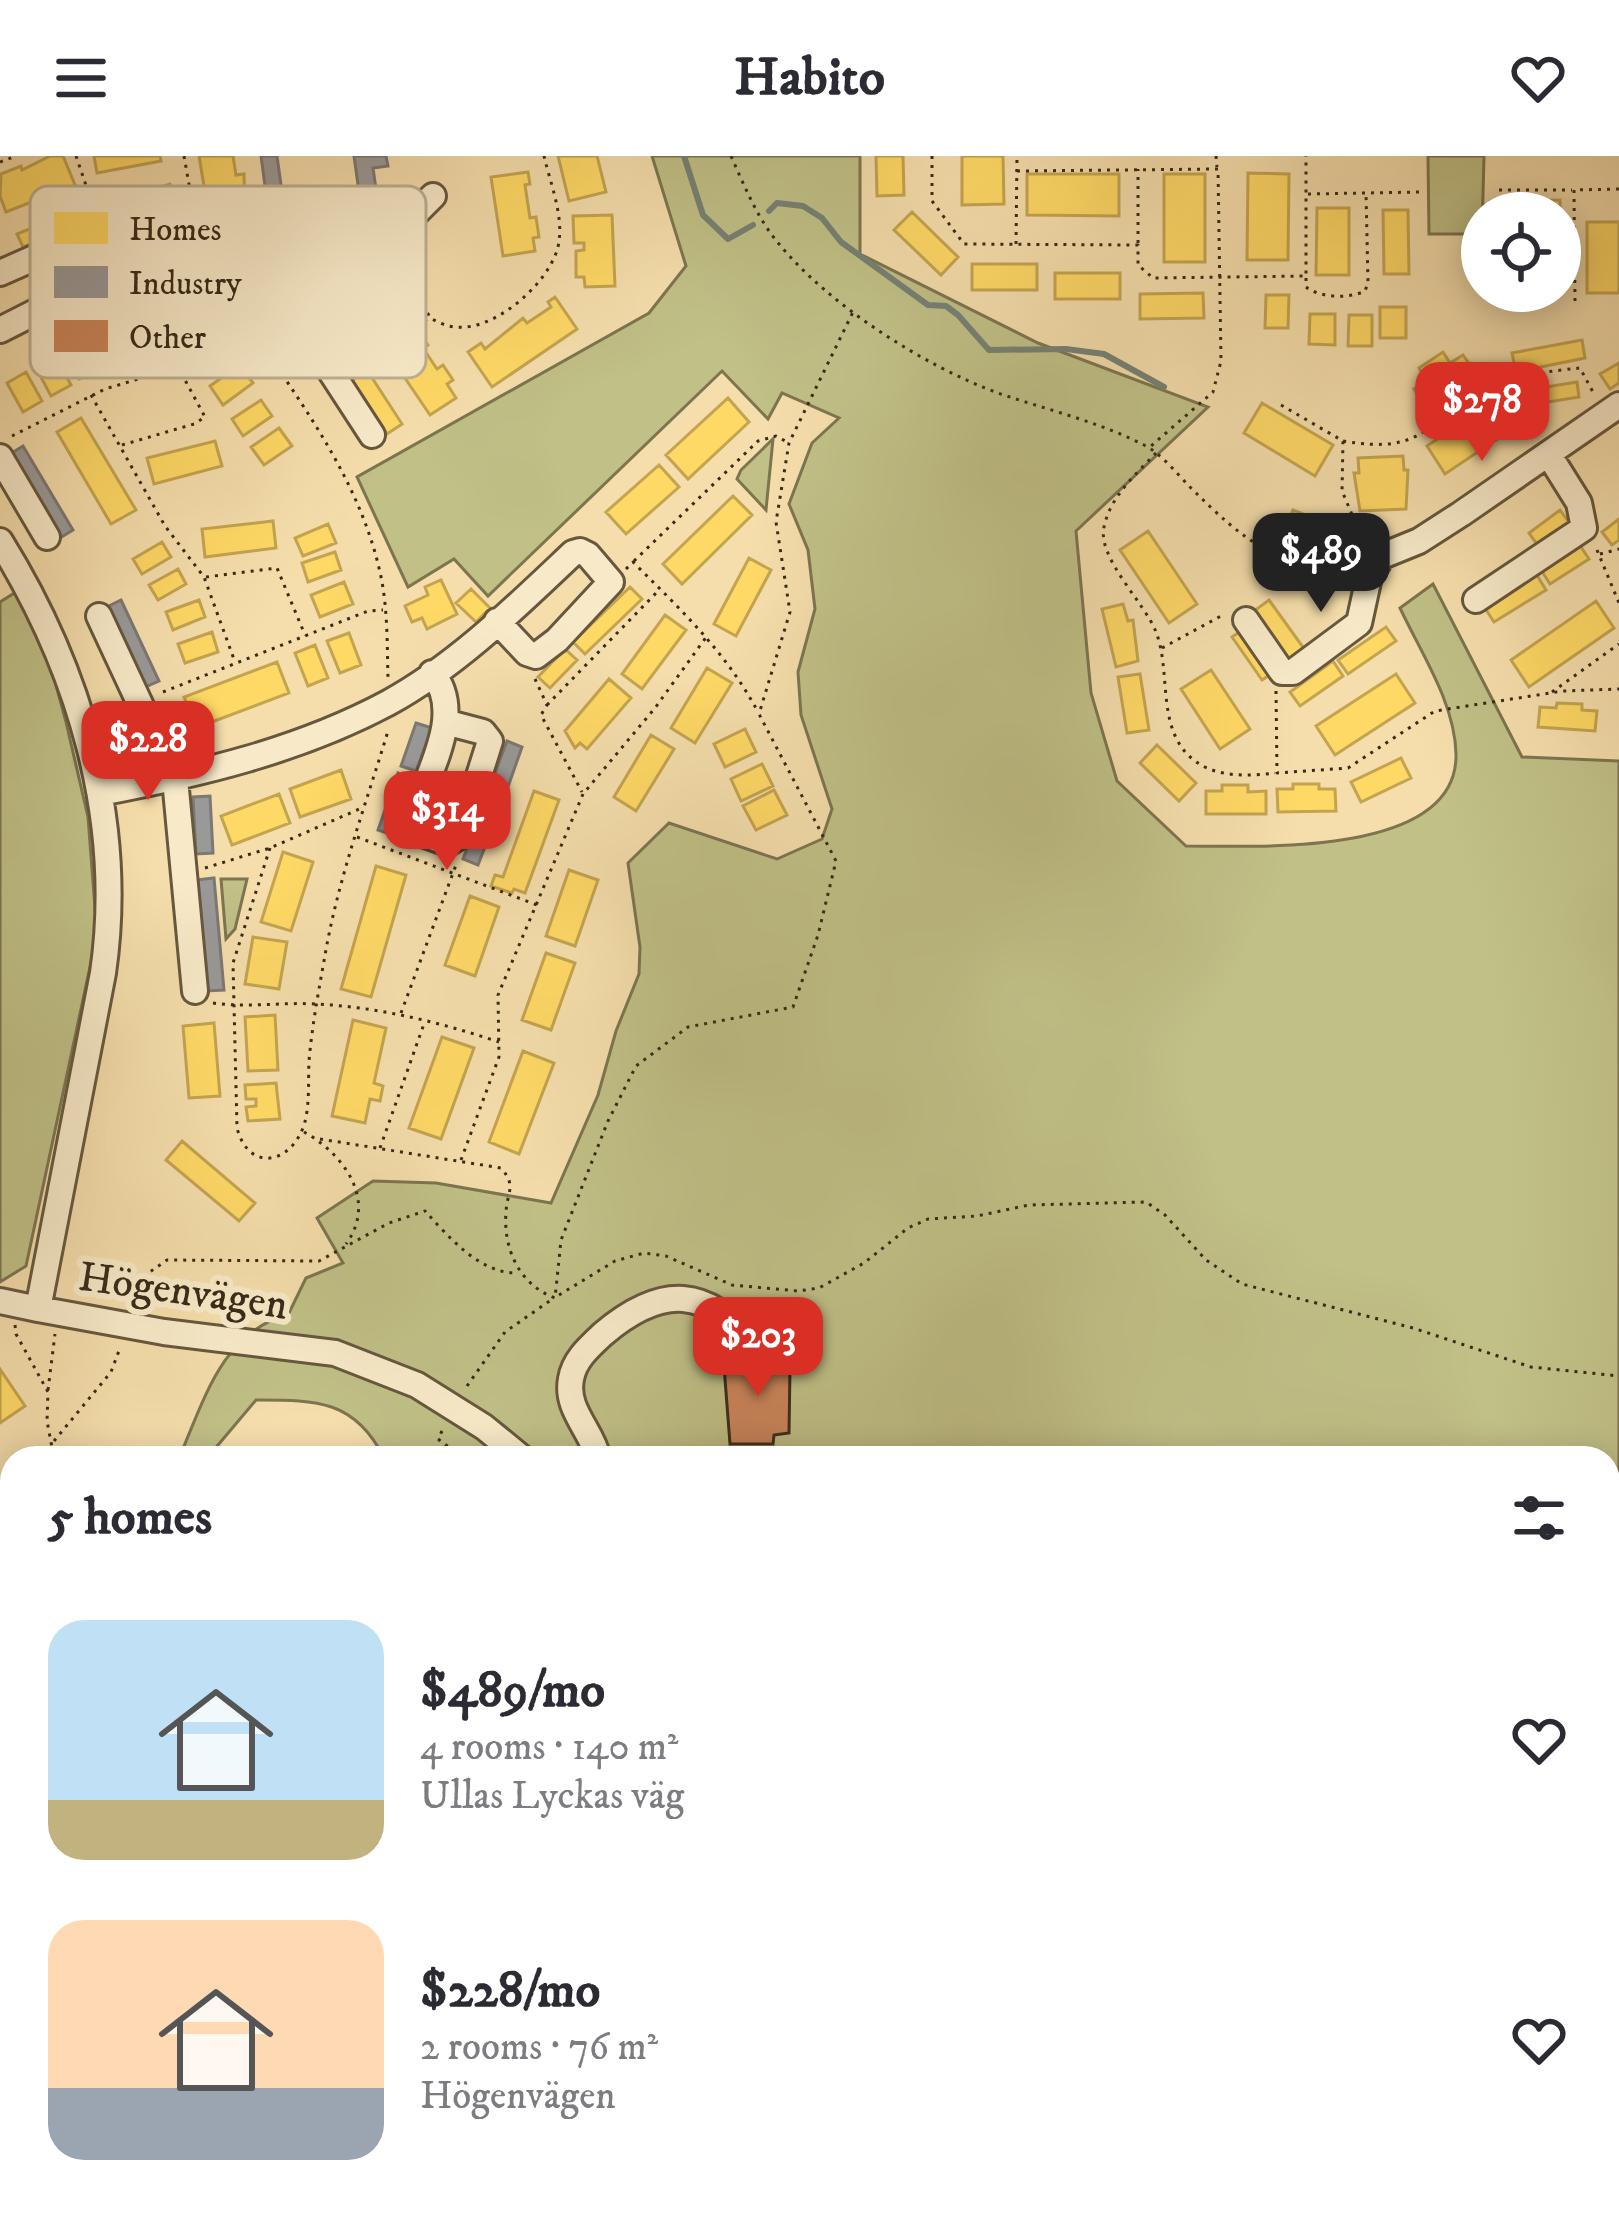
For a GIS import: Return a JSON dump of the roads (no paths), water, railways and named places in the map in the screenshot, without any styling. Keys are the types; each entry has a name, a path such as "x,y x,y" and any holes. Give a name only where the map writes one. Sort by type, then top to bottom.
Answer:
{"street":[{"path":"426,203 433,196"},
{"path":"0,274 30,261"},
{"path":"0,330 30,315"},
{"path":"335,378 372,435"},
{"path":"1246,620 1282,673 1293,672 1359,623 1373,569 1613,409"},
{"path":"1476,600 1584,528 1579,503 1549,454"},
{"path":"0,458 47,537"},
{"name":"Högenvägen","path":"0,541 22,576 70,680 100,793 107,851 108,933 29,1307 164,1332 335,1353 382,1368 452,1407 506,1446"},
{"path":"100,793 175,779 298,742 389,702 432,673 580,551 611,582 536,656 497,621"},
{"path":"99,616 175,779 194,991"},
{"path":"432,673 447,700 446,722 412,825 419,833 448,843 457,841 490,741 483,732 446,722"},
{"path":"595,1446 572,1404 571,1376 589,1347 628,1313 659,1300 689,1299 734,1320 754,1348"}],"waterway":[{"path":"684,156 703,215 728,239 753,225"},
{"path":"769,211 777,203 803,206 822,218 841,242 928,305 946,306 958,315 989,350 1066,349 1104,354 1164,387"}]}
